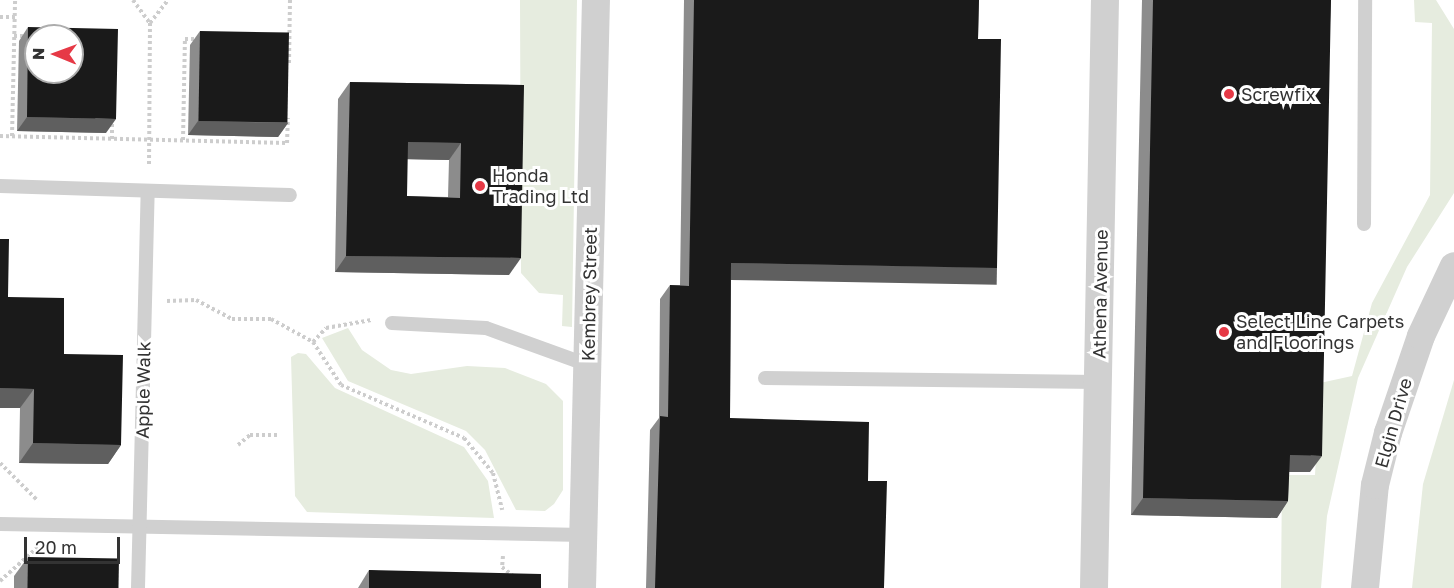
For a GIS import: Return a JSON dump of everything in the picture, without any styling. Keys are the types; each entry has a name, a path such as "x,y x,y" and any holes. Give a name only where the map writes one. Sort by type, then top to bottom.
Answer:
{"street":[{"name":"Kembrey Street","path":"582,588 596,0"},
{"name":"Athena Avenue","path":"1094,588 1105,0"},
{"name":"Elgin Drive","path":"1365,588 1375,485 1388,433 1421,336 1454,266"}],"lane":[{"path":"1364,224 1365,0"},
{"path":"0,186 291,195"},
{"name":"Apple Walk","path":"138,588 148,192"},
{"path":"392,323 486,328 588,365"},
{"path":"765,378 1098,382"},
{"path":"0,524 584,535"}],"path":[{"path":"12,136 15,0"},
{"path":"133,0 150,23 148,192"},
{"path":"150,23 168,0"},
{"path":"289,75 290,0"},
{"path":"0,17 15,17"},
{"path":"14,36 24,36"},
{"path":"183,140 185,39 208,39"},
{"path":"278,40 290,41"},
{"path":"0,136 287,142 288,109"},
{"path":"112,116 112,139"},
{"path":"146,302 195,300 232,319 271,319 313,342 341,384 464,438 493,473 504,534 502,567 519,581"},
{"path":"313,342 342,322 392,323"},
{"path":"238,445 250,435 280,435"},
{"path":"0,463 41,504 42,525 41,544 0,581"}],"shaded area":[{"path":"520,0 577,0 572,327 562,326 563,295 539,293 521,273"},
{"path":"1414,0 1436,0 1454,29 1454,193 1407,267 1358,378 1327,516 1321,588 1281,588 1282,475 1315,475 1320,383 1352,376 1372,303 1430,195 1432,23 1415,22"},
{"path":"348,328 362,350 391,370 411,374 467,366 505,368 546,384 563,401 563,490 554,504 545,511 516,510 485,450 466,431 348,381 322,338"},
{"path":"298,353 306,354 335,388 464,447 488,481 494,518 307,512 295,496 291,357"},
{"path":"1454,380 1454,588 1412,588 1423,484"}],"building":[{"path":"694,0 979,0 978,39 1001,39 997,268 731,263 730,418 869,422 868,481 887,481 884,588 655,588 660,416 668,417 670,285 689,286"},
{"path":"1153,0 1331,0 1322,456 1290,455 1288,501 1143,498"},
{"path":"84,28 118,29 116,119 27,117 27,84 84,84"},
{"path":"200,31 289,33 287,123 198,121"},
{"name":"Honda Trading Ltd","path":"350,82 524,85 521,258 346,256","holes":["408,142 461,143 460,198 407,196"]},
{"path":"0,239 9,239 8,297 64,298 64,354 123,355 121,445 33,443 34,389 0,388"},
{"path":"28,557 119,559 118,588 27,588"},
{"path":"369,570 541,574 541,588 369,588"}],"place":[{"name":"Screwfix","path":"1229,94"},
{"name":"Honda Trading Ltd","path":"480,186"},
{"name":"Select Line Carpets and Floorings","path":"1224,332"}]}
